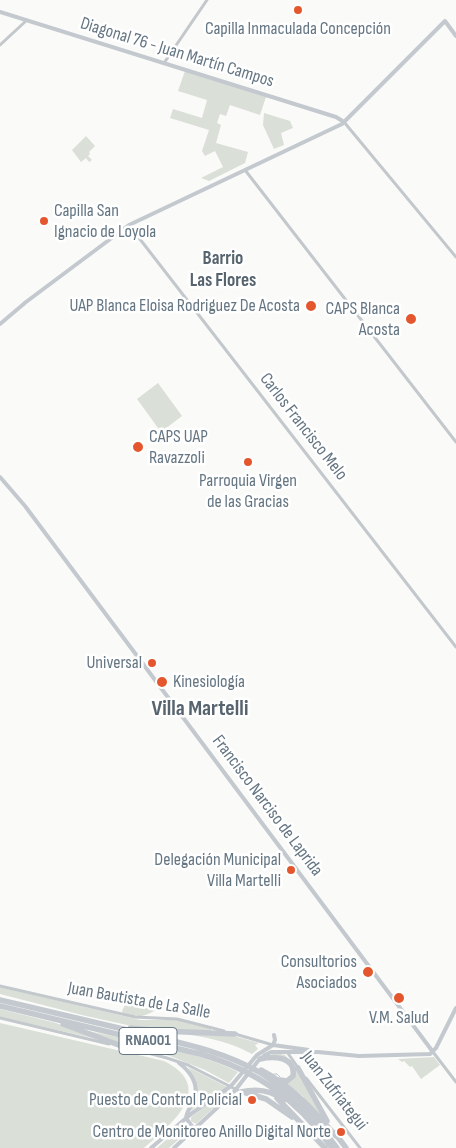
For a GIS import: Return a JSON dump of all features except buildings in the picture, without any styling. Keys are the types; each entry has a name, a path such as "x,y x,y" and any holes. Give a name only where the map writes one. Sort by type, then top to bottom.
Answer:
{"highway":[{"path":"0,996 25,1006"},
{"name":"RNA001","path":"0,1000 199,1048 231,1058 259,1072 288,1093 310,1114 338,1148"},
{"name":"RNA001","path":"0,1006 220,1060 244,1074 267,1083 291,1101 315,1126 331,1148"},
{"path":"50,1018 124,1047"},
{"path":"103,1025 162,1031 235,1034"},
{"path":"231,1058 278,1079 285,1081 292,1078 293,1072 286,1060 277,1057 256,1062"},
{"path":"298,1068 336,1136"},
{"path":"244,1074 270,1091 325,1148"},
{"path":"278,1079 308,1105 346,1148"},
{"path":"239,1090 266,1099 305,1126"},
{"path":"239,1090 264,1090 278,1095 296,1110 331,1148"}],"main road":[{"name":"Diagonal 76 - Juan Martín Campos","path":"0,12 336,117 344,122"},
{"path":"0,324 129,224 344,122 445,21 456,36"},
{"name":"Francisco Narciso de Laprida","path":"0,477 30,512 433,1052"},
{"path":"271,1052 318,1052 359,1056 427,1054 433,1052 456,1008"},
{"path":"256,1062 259,1053 273,1044 275,1040 274,1035"},
{"name":"Juan Bautista de La Salle","path":"273,1044 287,1044 318,1052"},
{"name":"Juan Bautista de La Salle","path":"273,1044 286,1051"},
{"path":"151,1148 186,1118 231,1086 256,1062 287,1044"},
{"path":"286,1051 287,1044"},
{"path":"179,1062 191,1074 196,1086 186,1118 192,1131"},
{"path":"174,1148 239,1090 244,1074"},
{"path":"181,1122 188,1125 192,1131"}],"street":[{"path":"164,63 207,0"},
{"path":"0,46 27,20"},
{"path":"344,122 456,257"},
{"path":"245,170 456,442"},
{"name":"Carlos Francisco Melo","path":"129,224 456,647"},
{"name":"Juan Bautista de La Salle","path":"0,986 135,1017 177,1019 273,1044"},
{"path":"0,1018 179,1062 239,1090"},
{"name":"Juan Zufriategui","path":"286,1051 360,1148"},
{"name":"Francisco Narciso de Laprida","path":"433,1052 456,1082"}],"shaded area":[{"path":"185,71 266,97 260,115 230,105 226,116 220,114 217,123 221,125 216,143 248,152 245,163 209,181 201,178 223,167 215,151 205,156 202,151 209,130 170,118 173,109 202,118 207,100 178,91"},
{"path":"264,113 290,121 293,128 281,133 284,145 274,149 263,125"},
{"path":"86,136 95,146 88,156 92,160 89,162 86,158 81,162 72,150"},
{"path":"158,383 182,416 161,432 137,399"},
{"path":"0,987 140,1020 177,1020 211,1029 211,1031 141,1028 0,994"},
{"path":"126,1003 156,1010 143,1016 123,1013 122,1011"},
{"path":"0,1009 56,1023 97,1039 0,1017"},
{"path":"0,1023 164,1061 180,1072 187,1083 188,1094 184,1106 166,1128 144,1148 0,1148"},
{"path":"84,1030 183,1052 221,1064 238,1072 229,1083 205,1070 170,1056 121,1044"},
{"path":"171,1032 230,1035 259,1043 255,1045 258,1049 252,1054 223,1042"},
{"path":"276,1053 285,1055 298,1071 323,1119 304,1097 284,1082 289,1082 293,1067 270,1055"},
{"path":"434,1057 440,1065 421,1079 412,1066 410,1067 404,1061 402,1062 398,1059"},
{"path":"188,1067 227,1087 189,1112 195,1084"},
{"path":"227,1091 230,1093 196,1124 191,1121 191,1117"},
{"path":"184,1124 189,1130 169,1148 157,1148"}],"waterway":[{"path":"274,1074 280,1077"}],"place":[{"name":"Capilla Inmaculada Concepción","path":"298,10"},
{"name":"Capilla San Ignacio de Loyola","path":"44,221"},
{"name":"UAP Blanca Eloisa Rodriguez De Acosta","path":"311,306"},
{"name":"CAPS Blanca Acosta","path":"411,319"},
{"name":"CAPS UAP Ravazzoli","path":"138,447"},
{"name":"Parroquia Virgen de las Gracias","path":"248,462"},
{"name":"Universal","path":"152,663"},
{"name":"Kinesiología","path":"162,682"},
{"name":"Delegación Municipal Villa Martelli","path":"291,870"},
{"name":"Consultorios Asociados","path":"368,972"},
{"name":"V.M. Salud","path":"399,998"},
{"name":"Puesto de Control Policial","path":"252,1100"},
{"name":"Centro de Monitoreo Anillo Digital Norte","path":"341,1132"}],"district":[{"name":"Barrio Las Flores","path":"223,270"},
{"name":"Villa Martelli","path":"200,709"}]}
